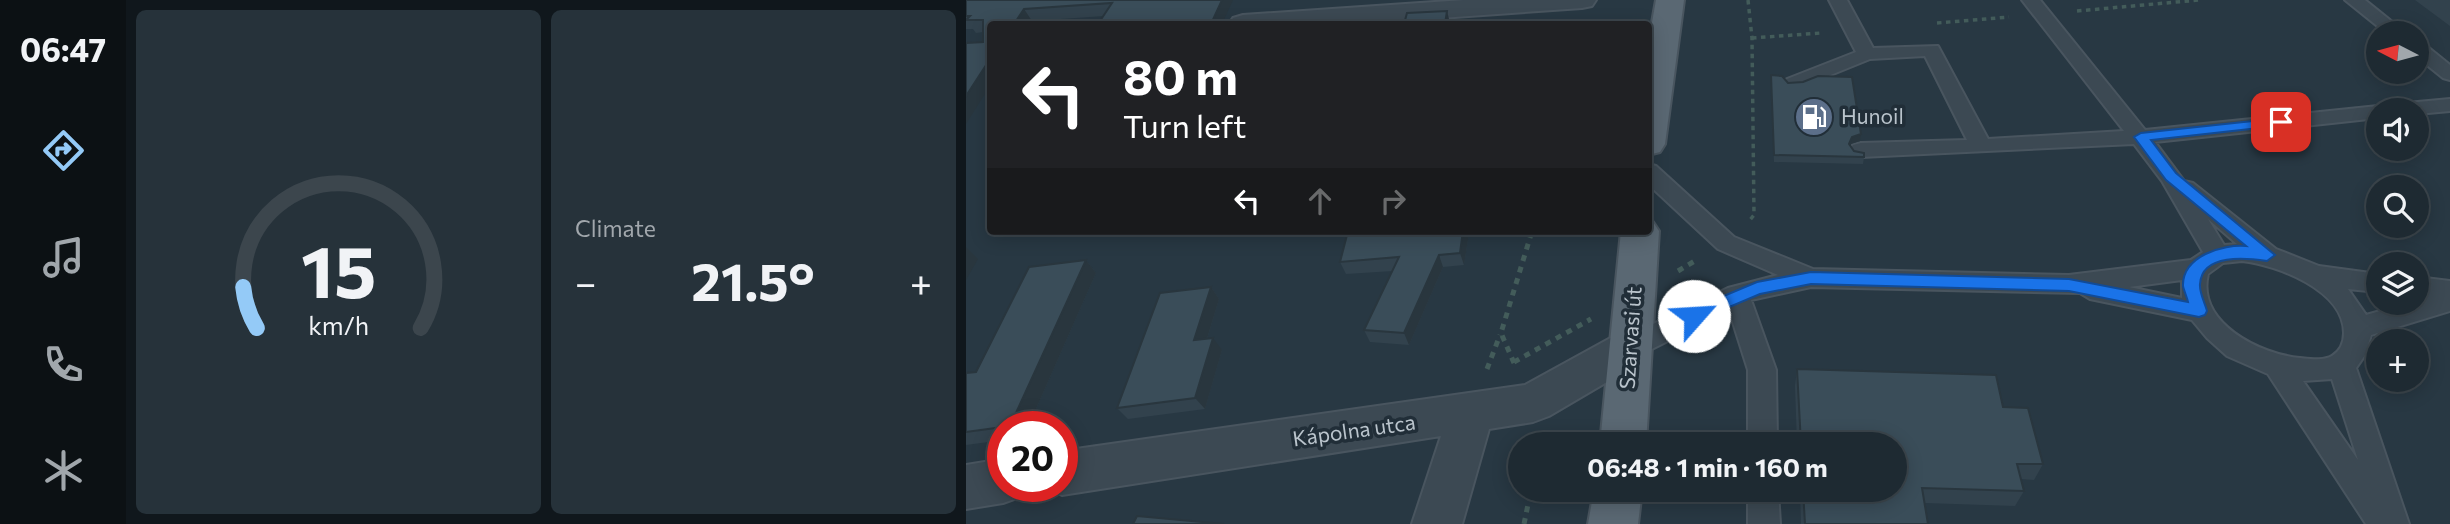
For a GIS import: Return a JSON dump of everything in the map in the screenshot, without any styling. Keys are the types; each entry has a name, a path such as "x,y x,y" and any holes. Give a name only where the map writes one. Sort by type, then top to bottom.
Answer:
{"main road":[{"path":"1652,118 1670,0"},
{"name":"Szarvasi út","path":"1624,432 1640,235"},
{"path":"1613,524 1616,502"}],"street":[{"path":"1285,21 1582,0"},
{"name":"Kápolna utca","path":"1078,471 1533,403 1631,347"},
{"path":"1437,524 1471,412"},
{"path":"966,486 987,483"}],"lane":[{"path":"1838,0 1867,54"},
{"path":"2354,0 2381,21"},
{"path":"2037,7 2171,177 2207,262"},
{"path":"1794,83 1867,54 1931,50 1981,146"},
{"path":"2429,57 2450,74"},
{"path":"2429,107 2450,105"},
{"path":"1861,150 2141,137 2366,113"},
{"path":"1652,175 1726,243 1811,278"},
{"path":"2171,177 2267,255"},
{"path":"2069,285 2207,262 2242,252 2267,255 2316,275 2366,281"},
{"path":"2207,262 2191,285 2199,311 2224,339 2246,354 2278,367 2317,371 2341,365 2355,353 2359,328 2345,302 2316,275"},
{"path":"1631,347 1737,295 1757,288 1811,278 2069,285 2199,311"},
{"path":"2429,288 2450,291"},
{"path":"1737,295 1762,370 1763,432"},
{"path":"2359,328 2450,301"},
{"path":"2341,365 2395,524"},
{"path":"2278,367 2384,524"},
{"path":"1763,502 1764,524"}],"path":[{"path":"1726,243 1754,215 1752,38 1748,0"},
{"path":"1934,23 2037,7 2199,0"},
{"path":"1752,38 1853,30"},
{"path":"1531,235 1501,333 1533,403"},
{"path":"1524,524 1529,502"}],"building":[{"path":"966,0 1222,0 1212,21 1100,21 1112,3 1024,9 1016,21 987,21 987,64 966,96 966,43 983,42 983,20 966,20 970,16 966,16"},
{"path":"1447,11 1445,21 1405,21 1407,13"},
{"name":"Hunoil","path":"1771,75 1782,76 1788,83 1803,82 1818,76 1852,77 1861,134 1852,137 1849,144 1854,151 1864,153 1864,157 1774,155"},
{"path":"1347,235 1462,235 1460,253 1439,255 1404,333 1364,330 1399,257 1340,262"},
{"path":"1086,260 1017,411 987,411 987,429 966,432 966,373 976,372 1029,267"},
{"path":"1211,287 1194,340 1213,338 1195,398 1117,408 1160,293"},
{"path":"1797,369 1996,375 2003,407 2028,408 2043,464 2017,464 2024,491 1922,488 1928,524 1805,524 1804,502 1907,502 1907,432 1800,432"},
{"path":"1137,516 1224,524 1133,524"}],"place":[{"name":"Hunoil","path":"1814,117"}],"route":[{"path":"1694,316 1757,288 1811,278 2069,285 2199,311 2191,285 2197,269 2217,255 2242,252 2267,255 2171,177 2141,137 2281,122"}]}
